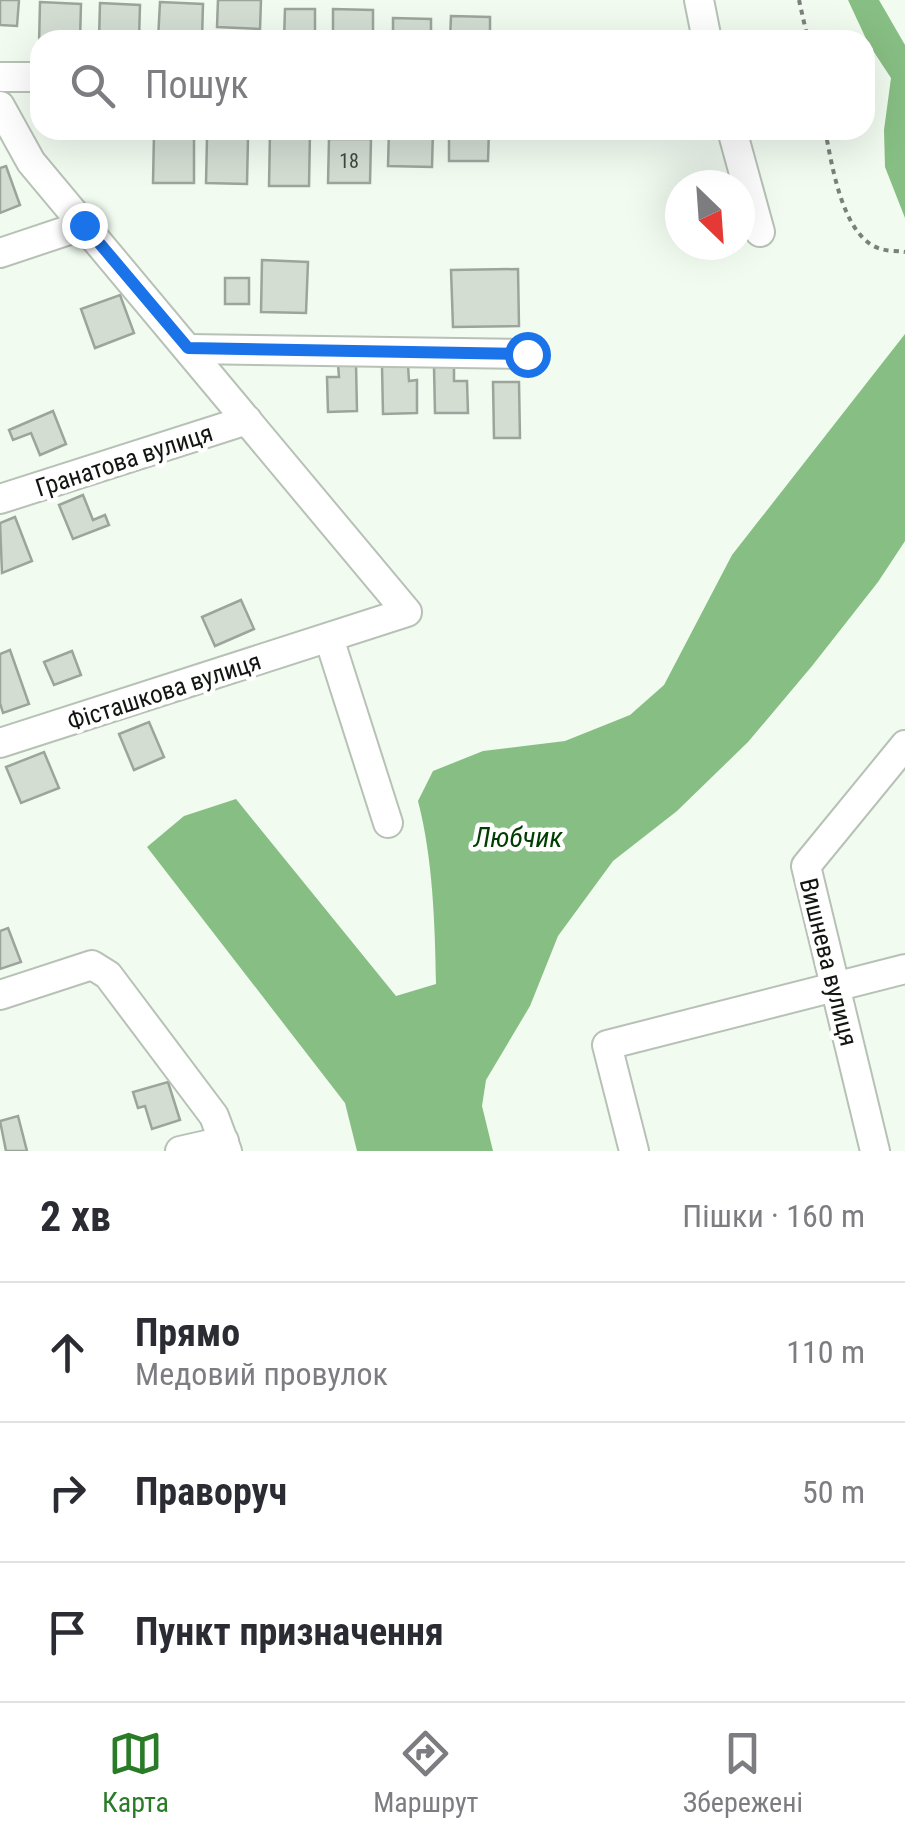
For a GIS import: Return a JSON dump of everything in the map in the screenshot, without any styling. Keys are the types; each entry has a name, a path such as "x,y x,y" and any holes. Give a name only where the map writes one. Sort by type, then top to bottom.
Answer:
{"street":[{"path":"699,0 706,30"},
{"path":"0,76 30,77"},
{"path":"0,106 31,162 248,420"},
{"path":"735,140 760,232"},
{"path":"0,252 84,225"},
{"path":"188,348 527,354"},
{"name":"Гранатова вулиця","path":"0,500 248,420"},
{"name":"Фісташкова вулиця","path":"0,742 407,612 248,420"},
{"path":"328,638 388,823"},
{"name":"Вишнева вулиця","path":"875,1151 806,866 905,745"},
{"path":"0,996 92,965 108,975 214,1116 226,1146 180,1151"},
{"path":"634,1151 608,1045 905,969"}],"path":[{"path":"799,0 806,30"},
{"path":"828,140 848,215 861,236 879,249 905,252"}],"water":[{"path":"848,0 879,0 905,45 905,218 885,167 884,130 891,78 875,54 875,30 862,30"},
{"name":"Любчик","path":"905,334 905,541 878,582 748,742 677,811 613,861 558,936 530,1006 486,1080 482,1106 493,1151 357,1151 345,1103 147,847 184,816 236,799 396,996 436,984 430,869 418,801 433,771 483,751 565,741 630,715 664,685 732,555"}],"building":[{"path":"0,0 19,0 17,26 0,25"},
{"path":"218,0 261,0 260,29 217,27"},
{"path":"40,2 81,4 80,30 39,30"},
{"path":"160,2 203,4 202,30 159,30"},
{"path":"100,3 140,5 139,30 99,30"},
{"path":"285,9 315,9 315,30 284,30"},
{"path":"333,9 373,10 373,30 333,30"},
{"path":"451,16 490,17 490,30 450,30"},
{"path":"393,18 431,19 431,30 393,30"},
{"path":"154,140 194,140 194,183 153,183"},
{"path":"207,140 248,140 247,184 206,183"},
{"path":"270,140 310,140 309,186 269,186"},
{"path":"329,140 371,140 370,183 328,183"},
{"path":"389,140 433,140 432,167 388,166"},
{"path":"449,140 489,140 488,161 449,161"},
{"path":"6,166 20,205 0,213 0,168"},
{"path":"262,260 308,262 306,313 261,312"},
{"path":"518,269 519,326 453,327 451,270"},
{"path":"225,278 249,278 249,304 225,304"},
{"path":"120,295 134,333 95,348 81,309"},
{"path":"338,364 356,364 357,411 328,412 327,377 339,377"},
{"path":"408,365 409,381 417,380 417,413 383,414 382,366"},
{"path":"454,366 454,381 467,381 468,413 435,413 434,367"},
{"path":"493,382 519,382 520,438 494,438"},
{"path":"53,411 66,444 40,455 31,433 13,440 9,430"},
{"path":"83,495 93,520 105,515 109,525 73,539 59,505"},
{"path":"15,517 32,561 2,573 0,523"},
{"path":"241,600 254,629 215,646 202,617"},
{"path":"10,650 29,704 3,713 0,654"},
{"path":"72,651 81,675 54,685 44,662"},
{"path":"149,722 164,757 134,770 119,734"},
{"path":"44,752 59,788 21,803 6,767"},
{"path":"8,928 21,962 0,969 0,931"},
{"path":"168,1082 180,1120 152,1129 145,1106 138,1108 133,1092"},
{"path":"18,1116 27,1151 6,1151 0,1121"}],"route":[{"path":"84,225 188,348 527,354"}]}
